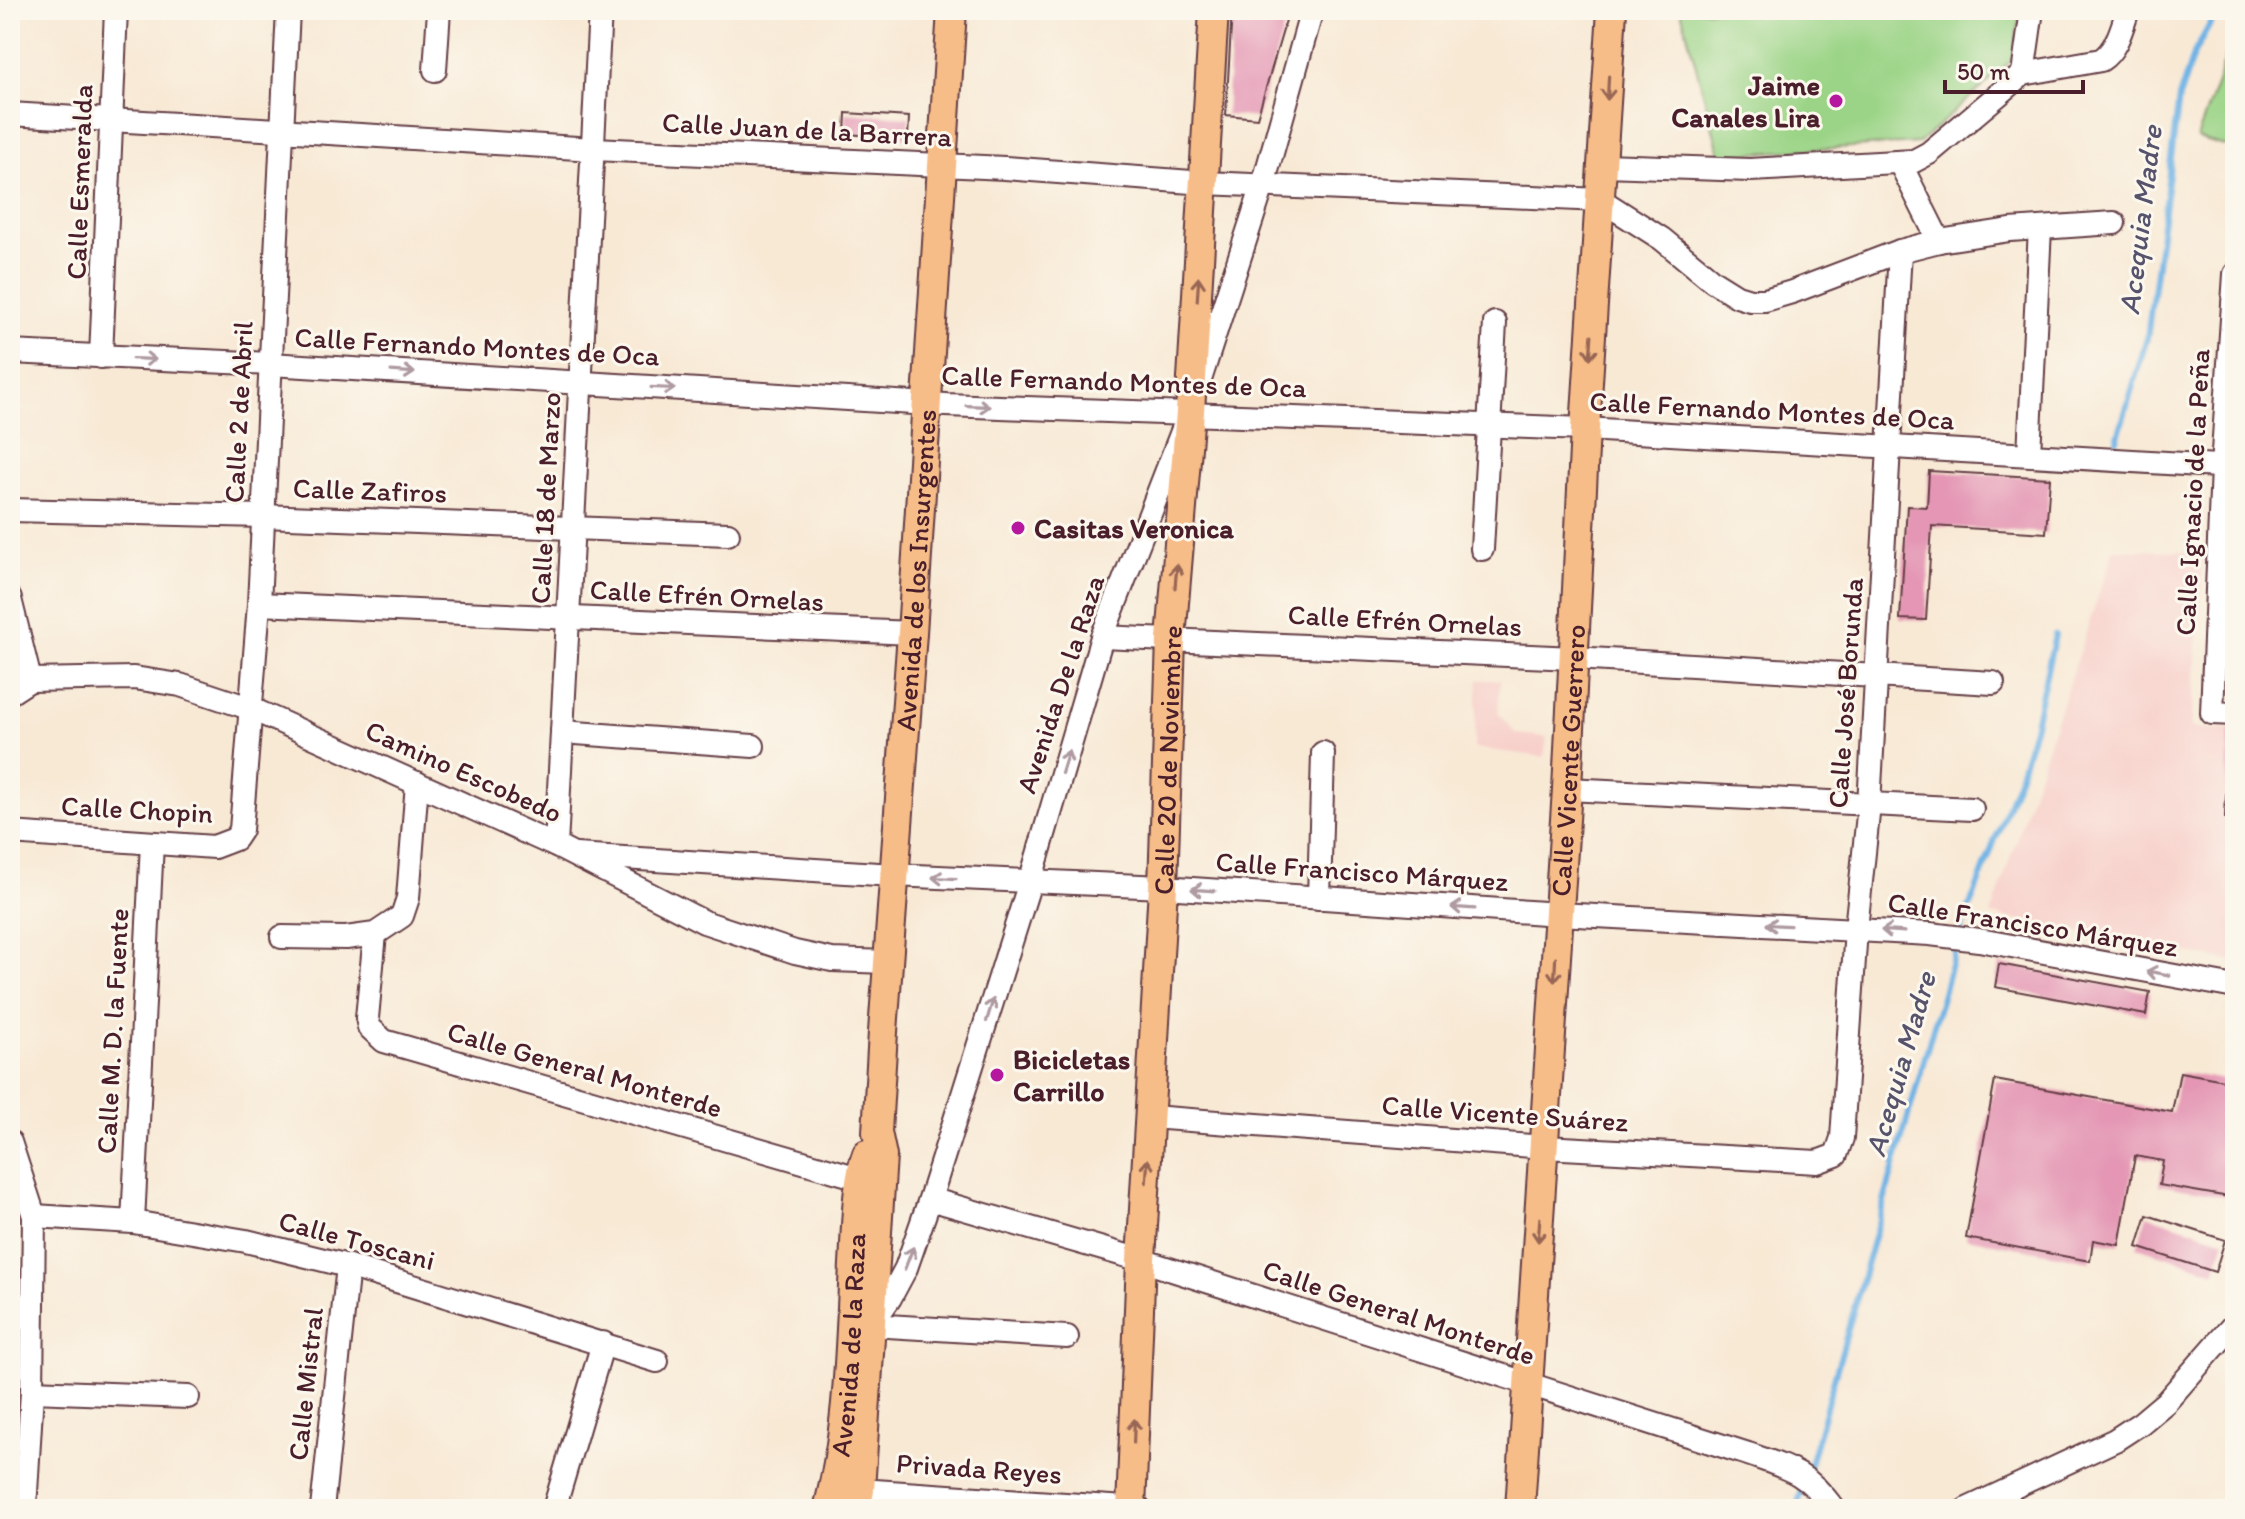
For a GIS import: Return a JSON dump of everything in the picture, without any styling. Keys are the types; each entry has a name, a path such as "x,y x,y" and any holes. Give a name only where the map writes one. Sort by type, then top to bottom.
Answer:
{"main road":[{"name":"Avenida de los Insurgentes","path":"871,1182 864,1159 877,1132 944,166 952,10"},
{"name":"Calle 20 de Noviembre","path":"1131,1509 1141,1260 1163,887 1171,639 1190,412 1214,10"},
{"name":"Calle Vicente Guerrero","path":"1520,1509 1567,789 1585,429 1612,10"},
{"name":"Avenida de la Raza","path":"861,1503 871,1325 871,1182"},
{"name":"Avenida de la Raza","path":"828,1509 843,1436 871,1182"}],"street":[{"name":"Calle Esmeralda","path":"101,357 116,10"},
{"name":"Calle 2 de Abril","path":"244,816 259,604 288,10"},
{"path":"435,70 439,10"},
{"name":"Calle 18 de Marzo","path":"566,850 562,732 600,10"},
{"name":"Avenida De la Raza","path":"871,1325 906,1268 930,1199 1030,882 1102,637 1190,412 1263,185 1312,10"},
{"path":"2023,74 2032,10"},
{"path":"1604,165 1750,170 1914,161 1929,153 2023,74 2101,60 2114,46 2128,10"},
{"name":"Calle Juan de la Barrera","path":"10,114 594,149 1005,168 1205,183 1601,200"},
{"path":"1900,163 1939,241"},
{"path":"1601,200 1662,239 1713,281 1750,300 1765,300 1792,292 1900,251 1939,241 2040,228 2114,223"},
{"path":"2029,454 2040,228"},
{"name":"Calle José Borunda","path":"1842,1138 1856,929 1869,805 1900,251"},
{"name":"Calle Ignacio de la Peña","path":"2235,274 2228,467 2212,713 2235,714"},
{"path":"1482,549 1495,323"},
{"name":"Calle Fernando Montes de Oca","path":"10,352 270,364 927,403 1585,429 2228,467"},
{"name":"Calle Zafiros","path":"10,510 263,516 728,534"},
{"path":"10,599 30,680 10,693"},
{"name":"Calle Efrén Ornelas","path":"259,604 912,633"},
{"name":"Calle Efrén Ornelas","path":"1102,637 1574,658 1993,683"},
{"name":"Camino Escobedo","path":"30,680 158,680 180,685 252,709 566,850 704,922 795,952 832,960 887,962"},
{"path":"562,732 753,746"},
{"path":"1319,898 1323,753"},
{"path":"282,937 346,938 375,934 393,924 406,909 417,783"},
{"path":"1567,789 1972,809"},
{"name":"Calle Chopin","path":"10,833 214,847 235,839 244,816"},
{"name":"Calle M. D. la Fuente","path":"133,1222 152,843"},
{"name":"Calle Francisco Márquez","path":"566,850 894,875 1163,887 1559,914 1930,934 1979,940 2235,987"},
{"name":"Calle General Monterde","path":"375,934 367,1018 369,1027 384,1041 871,1182"},
{"name":"Calle Vicente Suárez","path":"1151,1117 1545,1147 1817,1162 1836,1155 1842,1138"},
{"path":"10,1142 34,1216 32,1391 25,1509"},
{"name":"Calle General Monterde","path":"930,1199 1141,1260 1797,1471 1819,1490 1834,1509"},
{"name":"Calle Toscani","path":"34,1216 133,1222 246,1241 348,1266 657,1361"},
{"name":"Calle Mistral","path":"322,1509 348,1266"},
{"path":"1967,1509 2115,1440 2141,1423 2166,1402 2235,1323"},
{"path":"871,1325 1067,1337"},
{"path":"554,1509 603,1343"},
{"path":"32,1391 188,1397"},
{"name":"Privada Reyes","path":"861,1503 1140,1509"}],"shaded area":[{"path":"2114,549 2204,552 2191,728 2235,730 2235,962 1991,915"},
{"path":"1478,680 1500,680 1498,713 1516,734 1547,737 1544,757 1474,748"}],"green space":[{"name":"Jaime Canales Lira","path":"1674,10 2020,10 2013,59 1919,143 1720,155 1681,11"},
{"path":"2235,32 2235,149 2197,138"}],"building":[{"path":"1232,10 1289,10 1257,118 1226,115"},
{"path":"846,113 909,117 908,138 845,134"},
{"path":"1929,471 2050,478 2046,533 1932,526 1926,620 1900,619 1907,506 1927,507"},
{"path":"2229,730 2235,730 2235,821 2225,818"},
{"path":"1999,964 2150,992 2146,1015 1995,987"},
{"path":"2180,1072 2235,1082 2235,1198 2159,1185 2163,1161 2135,1156 2119,1245 2093,1240 2090,1261 1966,1238 1995,1080 2172,1112"},
{"path":"2147,1215 2225,1240 2215,1272 2137,1247"}],"waterway":[{"name":"Acequia Madre","path":"2117,440 2147,338 2179,98 2193,55 2218,10"},
{"name":"Acequia Madre","path":"1960,932 2020,774 2055,635"},
{"name":"Acequia Madre","path":"1807,1475 1957,943"},
{"name":"Acequia Madre","path":"1796,1509 1804,1485"}],"place":[{"name":"Jaime Canales Lira","path":"1836,101"},
{"name":"Casitas Veronica","path":"1018,528"},
{"name":"Bicicletas Carrillo","path":"997,1075"}]}
